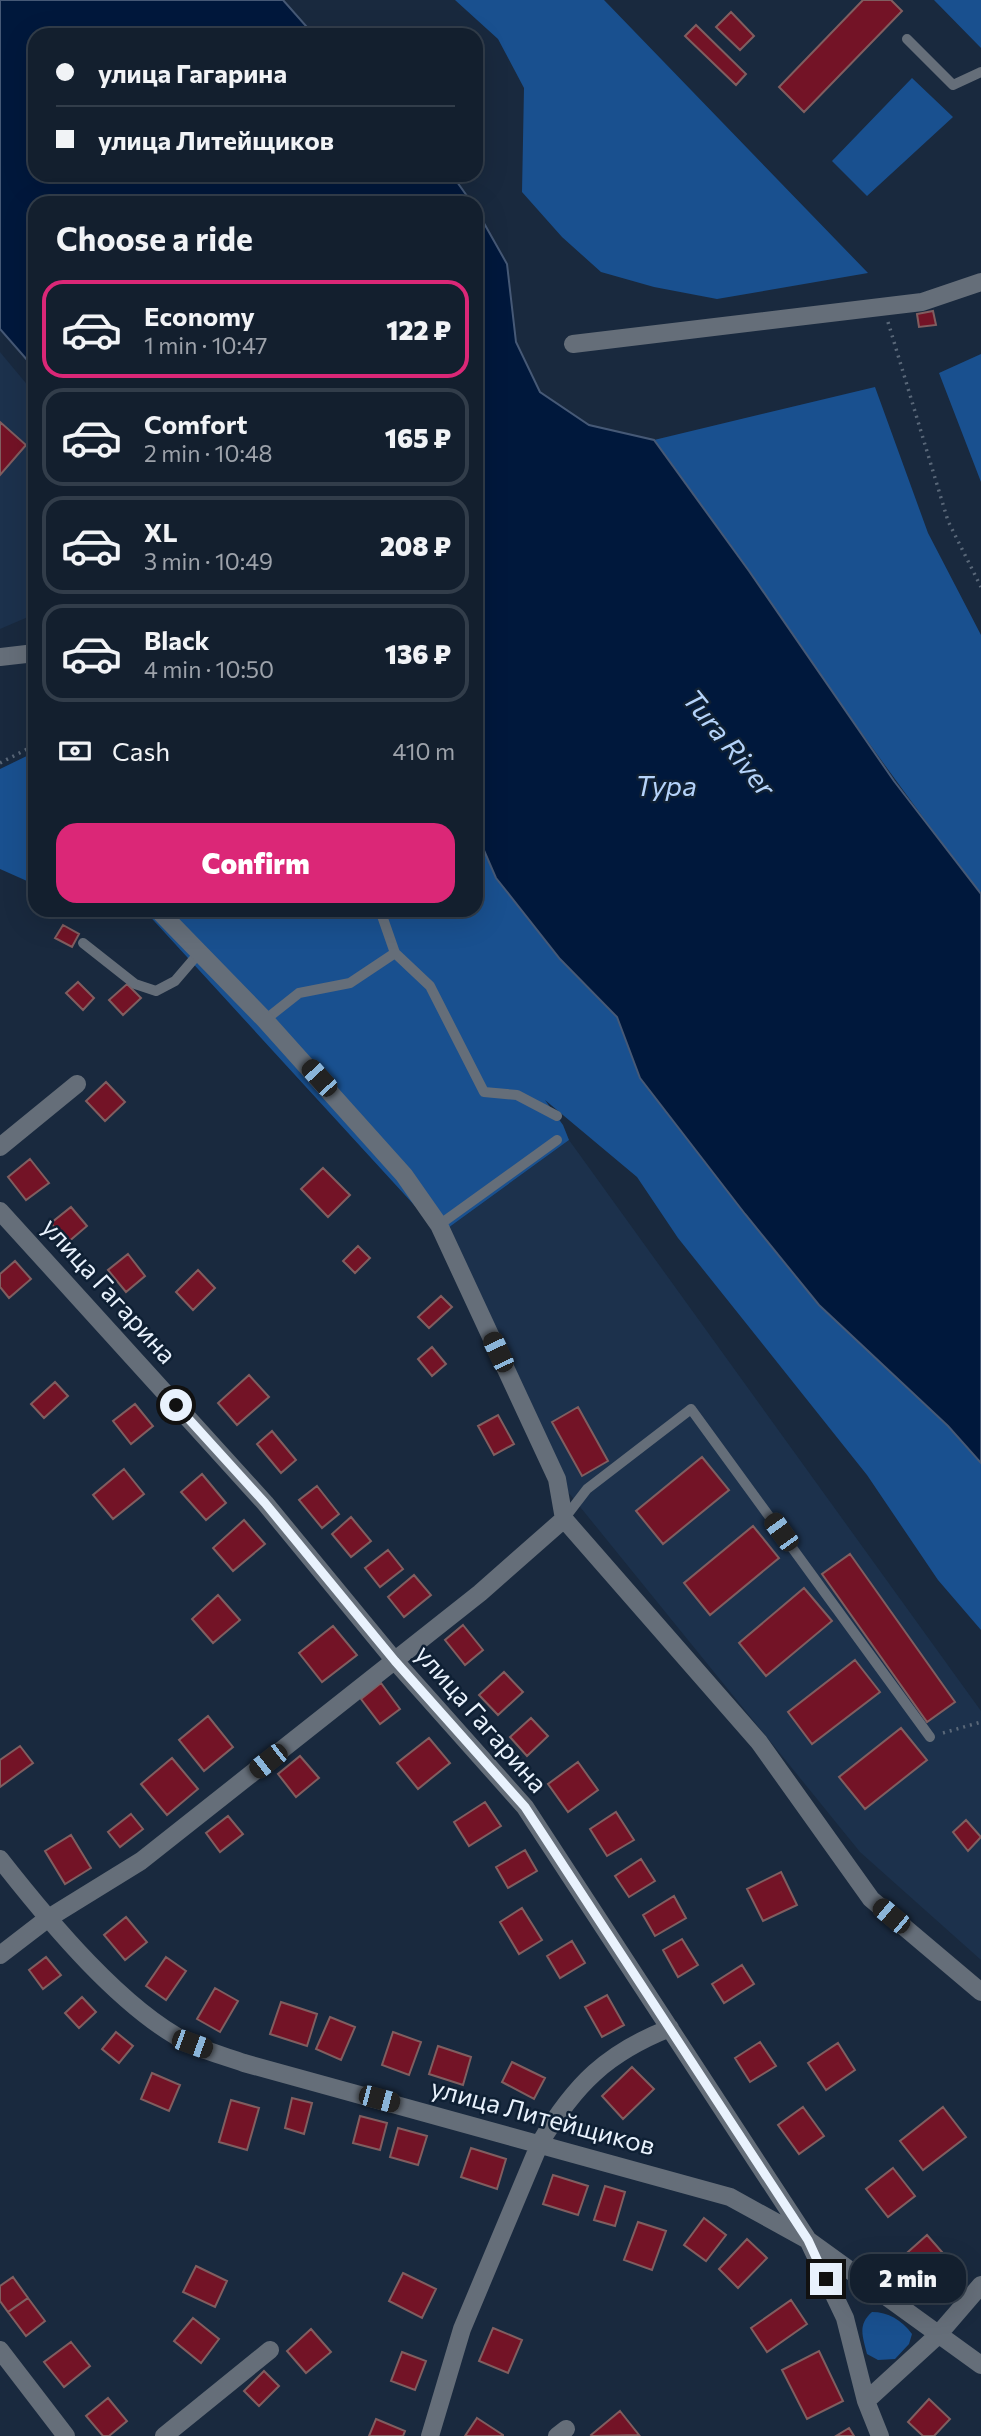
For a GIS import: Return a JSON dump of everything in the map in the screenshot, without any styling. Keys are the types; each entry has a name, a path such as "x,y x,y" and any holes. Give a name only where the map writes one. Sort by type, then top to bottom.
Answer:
{"street":[{"path":"573,344 922,302 981,282"},
{"path":"0,657 28,654"},
{"path":"165,917 372,1136 439,1225 556,1479 564,1519 759,1742 871,1899 981,1992"},
{"path":"0,1147 77,1084"},
{"name":"улица Гагарина","path":"0,1210 265,1503 395,1661 525,1807 808,2240 937,2336 981,2365"},
{"path":"0,1955 47,1919 141,1861 480,1593 564,1519"},
{"name":"улица Литейщиков","path":"0,1859 47,1919 137,2007 192,2044 244,2063 730,2197 808,2240"},
{"path":"430,2436 462,2329 540,2143 556,2116 587,2079 630,2044 670,2028"},
{"path":"808,2240 845,2318 866,2401 880,2436"},
{"path":"866,2401 937,2336 981,2285"},
{"path":"0,2350 66,2436"},
{"path":"164,2436 270,2350"}],"lane":[{"path":"907,39 953,85 981,72"},
{"path":"382,917 395,953 430,986 484,1092 517,1095 557,1116"},
{"path":"83,943 135,984 156,991 175,981 199,953"},
{"path":"265,1020 299,993 350,983 395,953"},
{"path":"439,1225 557,1140"},
{"path":"564,1519 587,1489 691,1409 930,1737"}],"path":[{"path":"883,306 948,521 981,587"},
{"path":"0,763 28,749"},
{"path":"930,1737 981,1722"}],"shaded area":[{"path":"455,0 604,0 868,273 717,299 654,287 601,272 562,237 522,192 524,88 498,39"},
{"path":"934,0 981,0 981,48"},
{"path":"912,78 953,117 867,196 832,161"},
{"path":"0,352 28,386 28,617 0,629"},
{"path":"981,354 981,482 939,373"},
{"path":"875,387 928,533 981,635 981,894 897,782 654,440"},
{"path":"28,755 27,881 0,869 0,769"},
{"path":"483,848 496,878 560,959 617,1017 640,1078 981,1463 981,1630 938,1580 867,1475 678,1238 637,1177 545,1100 563,1125 569,1140 448,1228 415,1206 150,917 483,917"},
{"path":"569,1140 981,1711 981,1960 860,1852 568,1492 448,1228"},
{"path":"872,2312 884,2313 894,2318 912,2334 909,2344 895,2359 878,2360 867,2354 863,2327"}],"water":[{"path":"0,0 283,0 308,28 28,28 28,182 457,182 467,196 28,196 28,361 0,329"},
{"name":"Тура","path":"483,221 507,264 516,342 540,392 589,425 654,440 749,571 894,781 981,894 981,1463 948,1426 819,1305 640,1078 617,1017 560,959 496,878 483,848"}],"building":[{"path":"863,0 891,0 902,11 804,112 779,87"},
{"path":"731,12 754,36 740,50 716,27"},
{"path":"696,25 746,74 736,85 685,36"},
{"path":"933,311 936,325 919,327 917,314"},
{"path":"0,422 26,445 0,475"},
{"path":"63,925 79,934 72,947 55,938"},
{"path":"78,982 94,998 83,1010 66,993"},
{"path":"127,984 141,998 123,1015 109,1000"},
{"path":"106,1082 125,1102 105,1121 86,1101"},
{"path":"30,1159 49,1183 26,1200 8,1177"},
{"path":"323,1168 350,1195 328,1217 301,1189"},
{"path":"71,1207 87,1226 67,1243 51,1223"},
{"path":"358,1246 370,1258 355,1273 343,1261"},
{"path":"128,1254 145,1276 126,1292 108,1270"},
{"path":"15,1261 31,1279 9,1298 0,1287 0,1274"},
{"path":"198,1270 215,1288 193,1310 176,1292"},
{"path":"441,1296 452,1307 429,1328 418,1317"},
{"path":"432,1347 446,1364 432,1376 418,1359"},
{"path":"249,1375 269,1397 237,1425 218,1403"},
{"path":"55,1382 68,1396 44,1418 31,1404"},
{"path":"135,1404 153,1426 131,1444 113,1421"},
{"path":"578,1407 608,1461 582,1476 552,1422"},
{"path":"498,1415 514,1444 494,1455 478,1426"},
{"path":"272,1431 296,1460 281,1473 257,1444"},
{"path":"702,1457 729,1490 663,1544 636,1511"},
{"path":"124,1469 144,1494 113,1519 93,1495"},
{"path":"202,1474 226,1503 206,1520 181,1492"},
{"path":"317,1486 339,1514 322,1528 299,1500"},
{"path":"351,1517 371,1541 351,1557 332,1534"},
{"path":"244,1520 265,1544 233,1571 213,1548"},
{"path":"753,1526 779,1558 710,1615 684,1583"},
{"path":"388,1550 403,1569 380,1587 365,1568"},
{"path":"850,1554 955,1702 927,1722 822,1574"},
{"path":"414,1575 431,1595 404,1617 388,1597"},
{"path":"804,1588 832,1621 766,1676 739,1643"},
{"path":"218,1595 240,1620 213,1643 192,1619"},
{"path":"463,1625 483,1650 465,1665 445,1640"},
{"path":"333,1626 357,1655 322,1682 299,1653"},
{"path":"855,1660 880,1692 812,1744 788,1712"},
{"path":"504,1672 523,1692 498,1715 479,1695"},
{"path":"381,1683 400,1709 380,1724 361,1699"},
{"path":"208,1716 233,1747 204,1771 179,1740"},
{"path":"531,1718 548,1736 527,1756 510,1737"},
{"path":"901,1728 927,1760 865,1809 839,1777"},
{"path":"429,1738 450,1763 418,1789 397,1763"},
{"path":"20,1746 33,1763 0,1787 0,1760"},
{"path":"300,1756 319,1778 296,1797 278,1774"},
{"path":"172,1758 198,1789 167,1815 141,1784"},
{"path":"578,1762 598,1790 568,1812 548,1784"},
{"path":"485,1802 501,1826 469,1846 454,1822"},
{"path":"616,1812 634,1840 607,1856 590,1829"},
{"path":"131,1814 143,1829 120,1847 108,1832"},
{"path":"228,1816 243,1834 220,1852 206,1833"},
{"path":"966,1820 981,1837 968,1851 953,1832"},
{"path":"71,1835 91,1868 65,1884 45,1851"},
{"path":"525,1850 537,1871 508,1888 496,1867"},
{"path":"641,1859 655,1881 629,1897 615,1876"},
{"path":"781,1872 797,1905 763,1921 747,1889"},
{"path":"674,1896 686,1918 655,1936 643,1915"},
{"path":"522,1908 542,1940 519,1954 500,1922"},
{"path":"126,1917 147,1942 125,1960 104,1935"},
{"path":"682,1939 698,1965 678,1977 663,1950"},
{"path":"572,1941 585,1963 560,1978 547,1956"},
{"path":"46,1957 61,1975 43,1989 29,1970"},
{"path":"166,1957 186,1971 166,2000 146,1986"},
{"path":"742,1965 754,1984 724,2003 712,1984"},
{"path":"215,1988 238,2001 220,2032 197,2019"},
{"path":"607,1995 624,2025 602,2037 585,2007"},
{"path":"82,1997 96,2012 79,2028 65,2013"},
{"path":"281,2002 317,2014 307,2046 270,2034"},
{"path":"330,2017 355,2027 341,2060 316,2049"},
{"path":"116,2032 133,2046 119,2063 102,2049"},
{"path":"393,2032 421,2042 409,2075 382,2065"},
{"path":"760,2042 776,2066 750,2082 735,2058"},
{"path":"838,2043 855,2070 826,2090 808,2063"},
{"path":"438,2046 471,2057 463,2085 429,2074"},
{"path":"512,2062 545,2078 534,2099 502,2082"},
{"path":"632,2067 654,2089 623,2119 602,2096"},
{"path":"152,2073 180,2085 169,2111 141,2099"},
{"path":"292,2098 312,2103 304,2134 285,2128"},
{"path":"231,2100 259,2108 247,2150 219,2142"},
{"path":"803,2107 824,2136 799,2154 778,2125"},
{"path":"943,2107 966,2137 923,2170 900,2141"},
{"path":"360,2116 387,2123 380,2150 353,2143"},
{"path":"398,2128 427,2136 418,2165 390,2157"},
{"path":"471,2148 506,2159 497,2189 461,2177"},
{"path":"893,2168 915,2196 888,2217 866,2189"},
{"path":"553,2175 588,2186 578,2215 543,2204"},
{"path":"605,2186 625,2192 615,2226 594,2220"},
{"path":"704,2218 726,2235 706,2261 684,2245"},
{"path":"638,2222 666,2231 652,2270 624,2260"},
{"path":"927,2235 956,2268 929,2291 900,2259"},
{"path":"747,2239 767,2258 738,2288 719,2269"},
{"path":"196,2266 227,2281 215,2307 183,2292"},
{"path":"403,2273 436,2289 422,2318 389,2301"},
{"path":"13,2277 28,2298 8,2312 0,2301 0,2286"},
{"path":"28,2298 45,2321 26,2336 8,2312"},
{"path":"791,2300 807,2324 767,2352 751,2328"},
{"path":"193,2318 219,2339 201,2363 174,2341"},
{"path":"493,2328 522,2340 508,2373 479,2361"},
{"path":"311,2329 331,2352 306,2373 287,2351"},
{"path":"71,2342 90,2366 64,2387 44,2362"},
{"path":"819,2351 843,2401 807,2419 782,2370"},
{"path":"402,2352 426,2361 415,2390 391,2381"},
{"path":"264,2371 279,2386 259,2406 244,2391"},
{"path":"108,2398 127,2421 109,2436 103,2436 86,2416"},
{"path":"929,2399 950,2419 934,2436 923,2436 908,2422"},
{"path":"620,2411 639,2435 591,2435"},
{"path":"477,2418 503,2435 503,2436 465,2436"},
{"path":"376,2419 405,2431 403,2436 369,2436"},
{"path":"849,2428 854,2436 836,2436"}],"route":[{"path":"176,1405 265,1503 395,1661 525,1807 808,2240 826,2279"}],"water label":[{"name":"Tura River","path":"729,743"}]}
